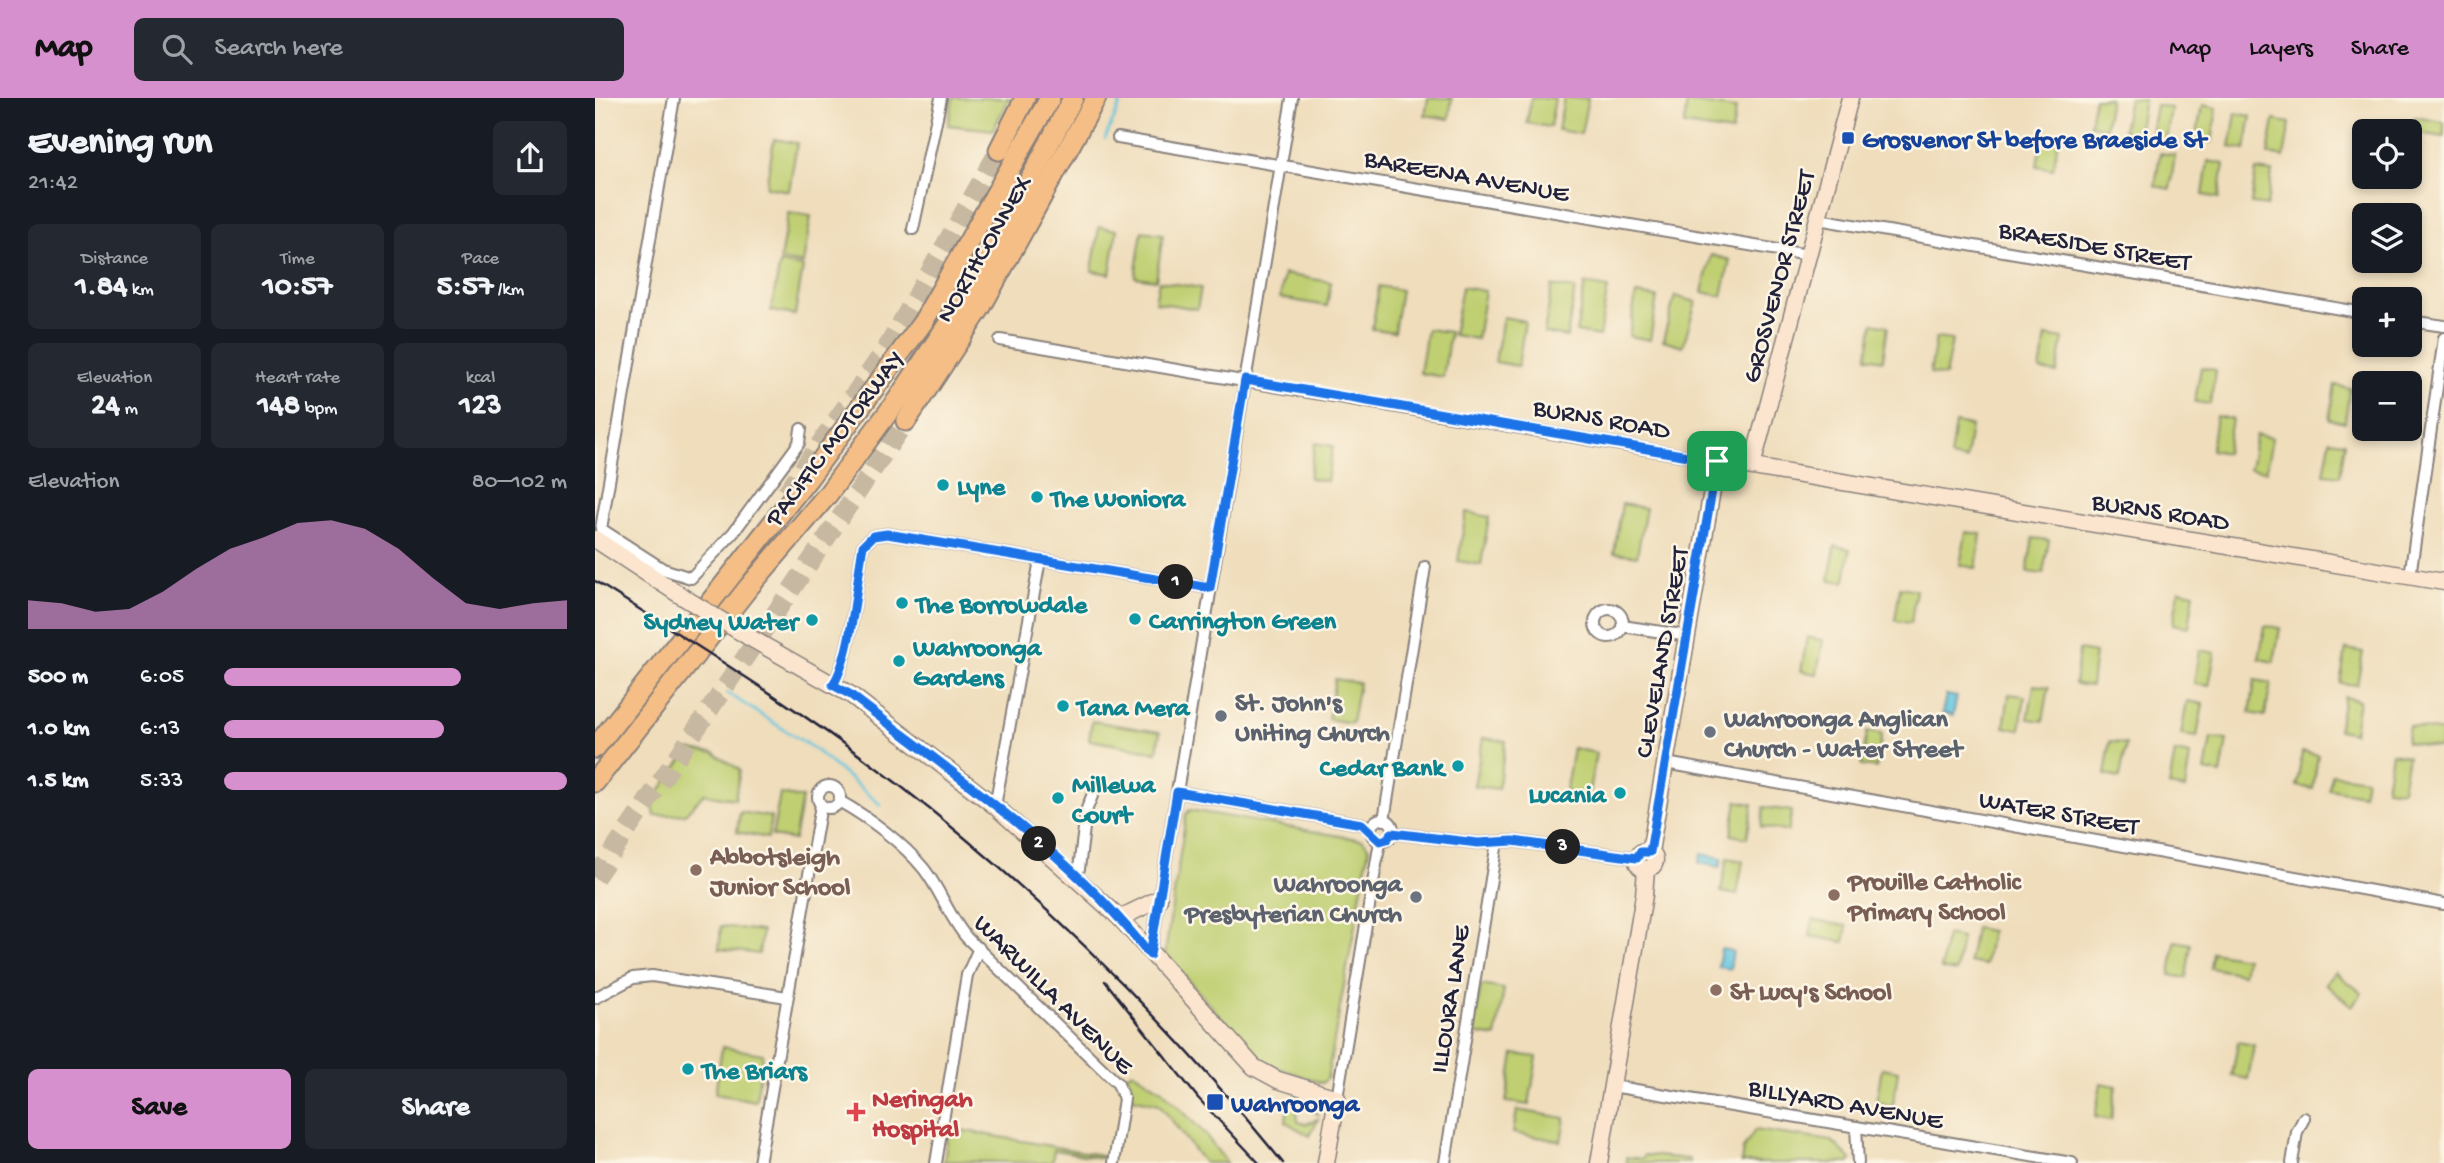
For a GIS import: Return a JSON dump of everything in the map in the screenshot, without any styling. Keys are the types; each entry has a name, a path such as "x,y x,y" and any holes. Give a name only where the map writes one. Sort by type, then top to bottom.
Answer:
{"highway":[{"name":"NORTHCONNEX","path":"999,149 1025,98"},
{"name":"PACIFIC MOTORWAY","path":"596,746 809,477 923,321 1050,98"},
{"name":"PACIFIC MOTORWAY","path":"595,782 748,588 828,494 898,400 975,284 1073,98"},
{"name":"NORTHCONNEX","path":"906,421 981,307 1095,98"}],"street":[{"path":"599,525 674,98"},
{"path":"913,229 940,98"},
{"path":"1150,955 1292,98"},
{"name":"GROSVENOR STREET","path":"1752,466 1850,98"},
{"name":"BAREENA AVENUE","path":"1118,138 1808,255"},
{"name":"BRAESIDE STREET","path":"1818,219 2352,311"},
{"path":"2422,323 2444,326"},
{"path":"2410,576 2444,338"},
{"name":"BURNS ROAD","path":"1000,340 2444,582"},
{"path":"599,525 663,569 691,578 733,533 799,443 801,429"},
{"name":"CLEVELAND STREET","path":"1599,1163 1644,859 1667,763 1717,461"},
{"path":"599,525 683,597 851,695 995,806 1120,918 1150,955 1254,1067 1287,1083 1337,1098"},
{"path":"833,685 840,674 845,654 863,546 873,536 887,534 1210,588"},
{"path":"995,806 1040,560"},
{"path":"1384,820 1425,566"},
{"path":"1622,626 1689,636"},
{"name":"WATER STREET","path":"1667,763 2444,904"},
{"path":"759,1163 821,805 819,791 828,786 839,792 839,801 833,807 821,805"},
{"path":"1073,874 1079,869 1086,811 1096,786"},
{"path":"1177,792 1362,824 1371,829 1373,836 1380,841"},
{"name":"WARWILLA AVENUE","path":"839,801 855,810 916,860 952,920 1118,1084 1124,1099 1114,1163"},
{"path":"1371,829 1376,821 1384,820 1390,823 1392,833"},
{"path":"1380,841 1387,839 1392,833"},
{"path":"1392,833 1513,841 1644,859"},
{"path":"1327,1163 1380,841"},
{"name":"ILLOURA LANE","path":"1445,1163 1497,842"},
{"path":"1120,918 1159,899"},
{"path":"936,1163 967,975 979,948"},
{"path":"595,998 633,978 652,976 787,997"},
{"name":"BILLYARD AVENUE","path":"1612,1086 2073,1163"},
{"path":"2291,1163 2297,1132 2304,1118"},
{"path":"1856,1127 1858,1163"}],"green space":[{"path":"953,98 1009,98 993,130 948,125"},
{"path":"1428,98 1452,98 1449,119 1425,115"},
{"path":"1531,98 1555,98 1550,127 1527,123"},
{"path":"1564,98 1588,98 1581,134 1558,130"},
{"path":"2094,98 2110,98 2105,128 2090,125"},
{"path":"2129,98 2144,100 2138,134 2123,131"},
{"path":"1687,102 1736,109 1732,132 1684,125"},
{"path":"2156,105 2171,108 2166,141 2150,139"},
{"path":"2202,105 2217,108 2212,142 2196,139"},
{"path":"2236,113 2251,116 2245,150 2230,147"},
{"path":"2415,117 2444,122 2444,137 2422,134 2422,119"},
{"path":"2274,120 2290,123 2284,157 2268,154"},
{"path":"2043,132 2059,135 2053,169 2037,166"},
{"path":"774,139 797,143 789,191 766,187"},
{"path":"2160,153 2175,155 2170,189 2155,186"},
{"path":"2208,161 2224,164 2219,198 2203,195"},
{"path":"2256,170 2272,172 2267,206 2251,204"},
{"path":"788,213 811,216 803,264 780,260"},
{"path":"1099,227 1117,230 1110,274 1092,271"},
{"path":"1142,231 1163,234 1156,280 1135,277"},
{"path":"1711,255 1730,260 1722,296 1702,292"},
{"path":"780,263 803,267 795,315 771,311"},
{"path":"1284,274 1331,282 1327,306 1280,298"},
{"path":"1159,281 1201,288 1197,309 1155,302"},
{"path":"1585,284 1608,288 1599,336 1576,332"},
{"path":"1379,286 1401,290 1394,332 1372,329"},
{"path":"1552,286 1575,289 1567,337 1544,333"},
{"path":"1462,287 1485,291 1477,339 1453,335"},
{"path":"1636,294 1657,297 1650,340 1629,336"},
{"path":"1675,296 1696,302 1683,346 1663,340"},
{"path":"1503,317 1525,321 1518,366 1495,362"},
{"path":"1873,323 1888,326 1883,360 1867,357"},
{"path":"1427,329 1450,332 1443,377 1420,373"},
{"path":"2046,336 2063,339 2057,373 2040,370"},
{"path":"1936,338 1952,340 1945,376 1930,373"},
{"path":"2201,367 2216,370 2210,404 2195,402"},
{"path":"2335,385 2350,388 2345,422 2329,419"},
{"path":"2216,416 2232,419 2226,453 2211,450"},
{"path":"1955,423 1971,426 1966,460 1950,457"},
{"path":"2256,435 2272,438 2266,471 2250,469"},
{"path":"2330,440 2345,442 2340,476 2324,474"},
{"path":"1315,443 1333,446 1327,481 1309,478"},
{"path":"1622,504 1646,508 1637,556 1614,553"},
{"path":"1466,512 1489,517 1481,565 1458,561"},
{"path":"1966,532 1981,534 1976,568 1960,565"},
{"path":"2033,538 2049,540 2043,574 2027,572"},
{"path":"1835,546 1850,549 1845,582 1829,580"},
{"path":"1900,587 1916,590 1911,623 1895,621"},
{"path":"2179,590 2194,593 2189,627 2173,624"},
{"path":"2265,626 2280,628 2274,662 2259,659"},
{"path":"1807,637 1823,640 1817,674 1801,671"},
{"path":"2346,649 2363,652 2357,685 2340,683"},
{"path":"2079,650 2095,653 2091,686 2075,684"},
{"path":"2199,650 2215,653 2209,686 2194,684"},
{"path":"1335,679 1359,683 1352,723 1328,719"},
{"path":"2255,680 2271,683 2265,716 2250,713"},
{"path":"2034,685 2049,687 2043,721 2028,719"},
{"path":"2009,694 2025,696 2020,730 2004,727"},
{"path":"2344,697 2359,700 2354,733 2338,730"},
{"path":"2187,701 2203,704 2197,737 2181,735"},
{"path":"1092,721 1160,732 1157,752 1089,740"},
{"path":"2409,726 2443,732 2440,748 2406,742"},
{"path":"1867,732 1882,734 1876,768 1861,766"},
{"path":"1483,738 1506,741 1498,789 1474,786"},
{"path":"2211,738 2227,740 2221,774 2205,771"},
{"path":"2110,741 2126,744 2120,778 2105,775"},
{"path":"1573,748 1596,753 1588,797 1565,793"},
{"path":"689,750 714,753 740,770 735,799 704,794 685,814 655,816 652,802"},
{"path":"2175,752 2190,755 2185,789 2169,786"},
{"path":"2302,752 2318,755 2313,789 2297,786"},
{"path":"2392,753 2408,756 2402,790 2386,788"},
{"path":"2332,774 2366,779 2363,795 2329,789"},
{"path":"780,794 802,798 794,840 772,836"},
{"path":"1737,801 1753,804 1747,838 1731,835"},
{"path":"1764,807 1792,811 1788,831 1761,827"},
{"path":"1190,810 1363,840 1369,848 1327,1079 1322,1083 1270,1065 1249,1049 1165,954 1186,814"},
{"path":"740,812 771,817 768,838 737,832"},
{"path":"1727,858 1743,861 1737,895 1721,892"},
{"path":"1813,920 1847,926 1844,942 1810,936"},
{"path":"721,926 762,931 759,954 719,949"},
{"path":"1975,928 1991,931 1985,965 1969,962"},
{"path":"1946,935 1962,938 1956,972 1941,969"},
{"path":"2175,941 2191,944 2186,978 2170,975"},
{"path":"2212,952 2246,958 2243,974 2210,968"},
{"path":"2335,972 2362,993 2352,1006 2325,984"},
{"path":"1481,985 1504,989 1496,1037 1473,1033"},
{"path":"2238,1042 2254,1045 2248,1079 2232,1076"},
{"path":"722,1047 763,1054 756,1101 715,1094"},
{"path":"1514,1054 1537,1057 1529,1105 1506,1102"},
{"path":"1882,1068 1898,1071 1893,1105 1876,1102"},
{"path":"1132,1071 1162,1090 1204,1133 1227,1163 1204,1163 1159,1104 1132,1098 1123,1078"},
{"path":"2101,1083 2116,1086 2111,1120 2095,1117"},
{"path":"1296,1097 1310,1102 1318,1114 1305,1105 1297,1109 1298,1122 1306,1124 1318,1119 1310,1136 1286,1122 1287,1111"},
{"path":"1517,1110 1565,1118 1561,1141 1513,1133"},
{"path":"949,1128 1107,1156 1107,1159 1054,1150 1052,1163 944,1161"},
{"path":"1755,1130 1832,1141 1851,1159 1850,1163 1741,1163 1743,1149"},
{"path":"1644,1155 1689,1159 1690,1163 1626,1163 1626,1157 1643,1159"}],"water":[{"path":"1946,695 1957,697 1953,715 1942,713"},
{"path":"1701,854 1722,858 1720,867 1699,863"},
{"path":"1721,949 1733,951 1730,969 1718,967"}],"waterway":[{"path":"1105,139 1123,98"},
{"path":"793,628 797,625"},
{"path":"727,693 813,748 881,805"}],"tunnel":[{"path":"786,493 889,344 999,150"},
{"path":"595,878 906,421"},
{"path":"600,763 644,699"}],"railway":[{"path":"595,581 828,733 903,788 1006,873 1150,1012 1283,1163"},
{"path":"1105,981 1198,1098 1259,1163"}],"place":[{"name":"Grosvenor St before Braeside St","path":"1848,138"},
{"name":"Lyne","path":"943,485"},
{"name":"The Woniora","path":"1037,497"},
{"name":"The Borrowdale","path":"902,603"},
{"name":"Carrington Green","path":"1135,619"},
{"name":"Sydney Water","path":"812,620"},
{"name":"Wahroonga Gardens","path":"899,661"},
{"name":"Tana Mera","path":"1063,706"},
{"name":"St. John's Uniting Church","path":"1221,716"},
{"name":"Wahroonga Anglican Church - Water Street","path":"1710,732"},
{"name":"Cedar Bank","path":"1458,766"},
{"name":"Lucania","path":"1620,793"},
{"name":"Millewa Court","path":"1058,798"},
{"name":"Abbotsleigh Junior School","path":"696,870"},
{"name":"Prouille Catholic Primary School","path":"1834,895"},
{"name":"Wahroonga Presbyterian Church","path":"1416,897"},
{"name":"St Lucy's School","path":"1716,990"},
{"name":"The Briars","path":"688,1069"},
{"name":"Wahroonga","path":"1215,1102"},
{"name":"Neringah Hospital","path":"856,1112"}],"route":[{"path":"1245,380 1717,461 1653,838 1650,852 1640,852 1637,858 1513,841 1478,843 1409,833 1392,833 1384,841 1380,841 1373,836 1371,829 1362,824 1177,792 1150,955 1120,918 995,806 851,695 833,685 840,674 845,654 863,546 873,536 887,534 1210,588 1245,380"}]}
